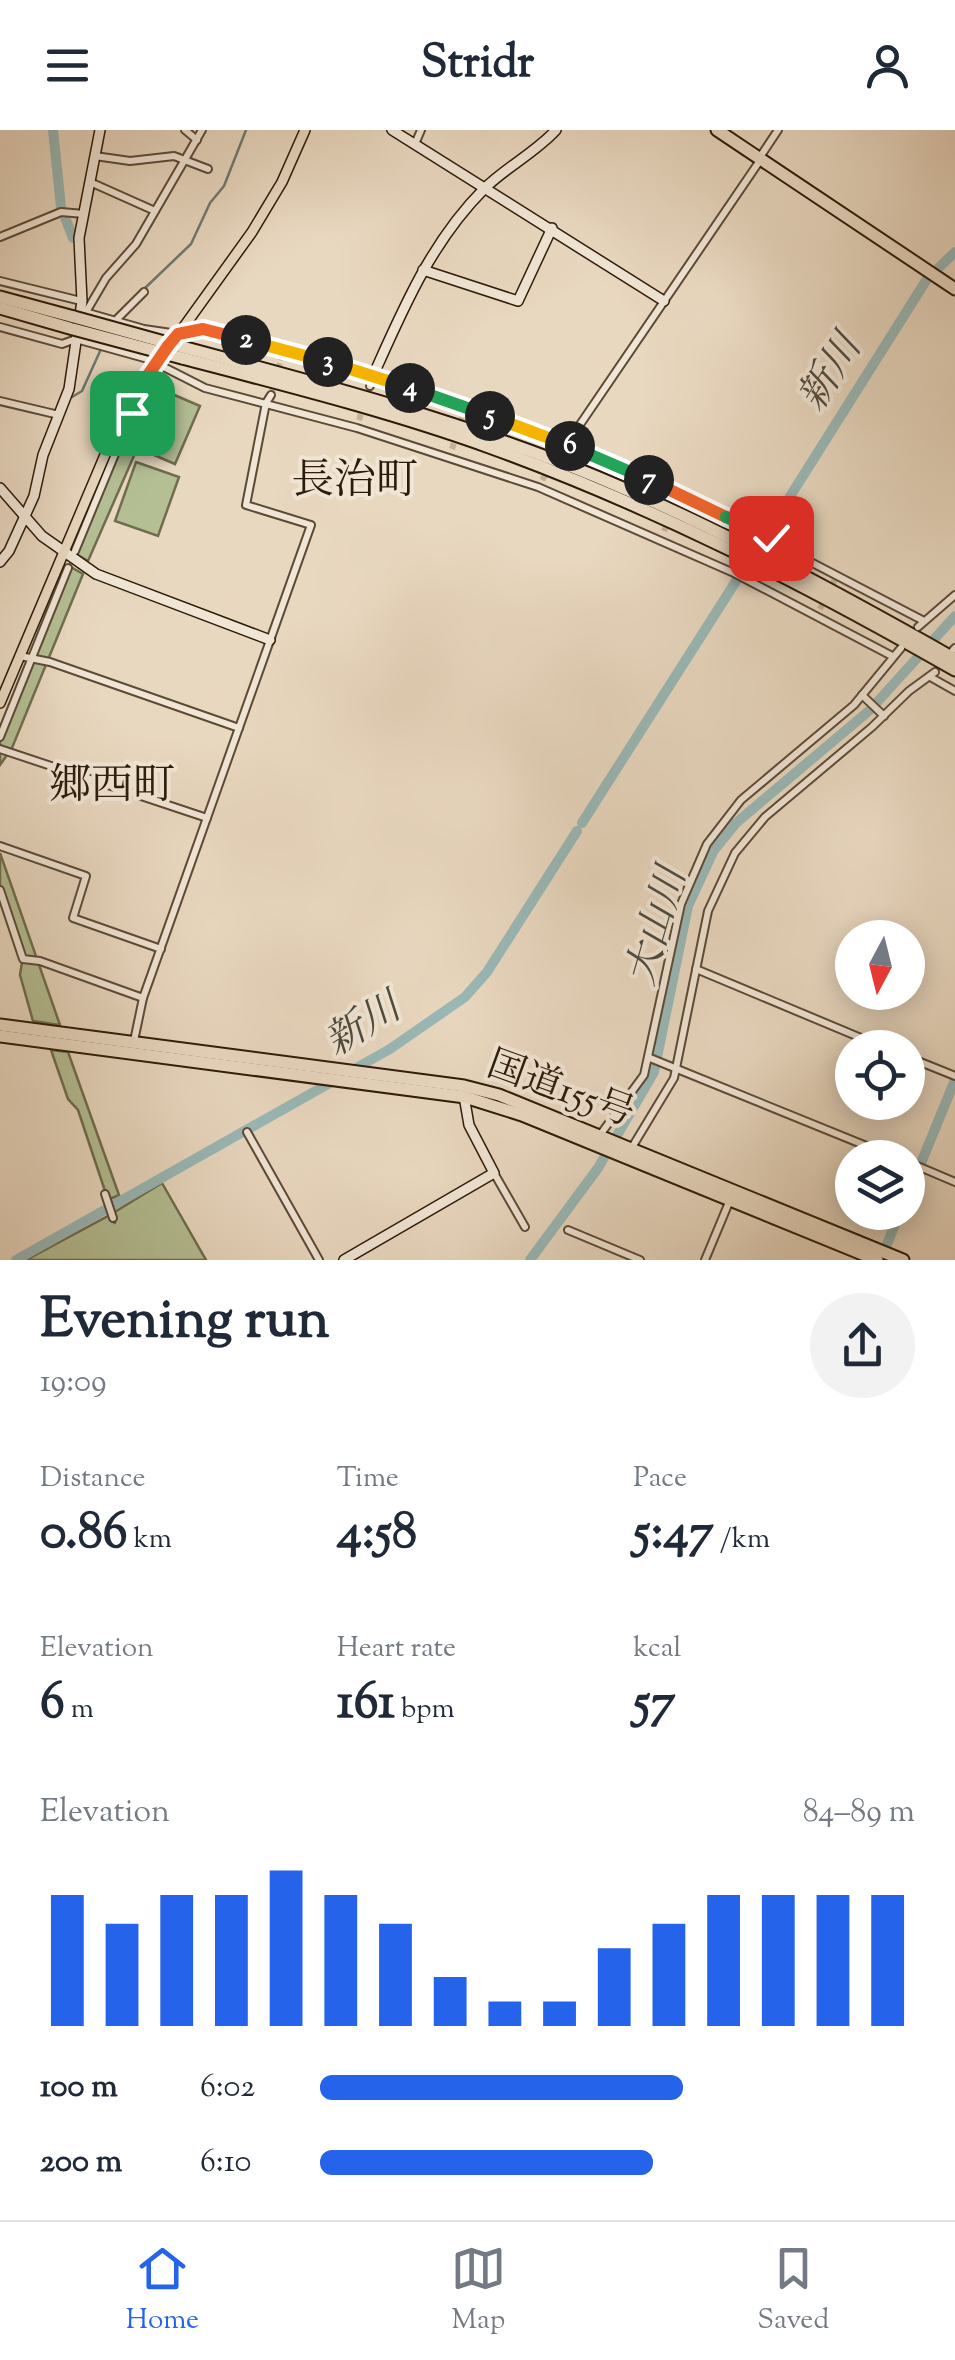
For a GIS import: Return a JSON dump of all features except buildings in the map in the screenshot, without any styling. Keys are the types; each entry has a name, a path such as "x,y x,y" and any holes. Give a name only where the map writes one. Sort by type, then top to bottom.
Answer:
{"highway":[{"path":"718,130 955,289"},
{"path":"0,297 486,446 745,551 913,635 955,670"},
{"path":"0,308 78,318"},
{"name":"国道155号","path":"0,1025 464,1092"},
{"name":"国道155号","path":"0,1036 314,1076 370,1074 464,1092 596,1139 902,1260"},
{"name":"国道155号","path":"627,1152 878,1260"}],"main road":[{"path":"0,703 124,410 262,216 305,130"}],"street":[{"path":"0,562 25,517 42,455 68,388 78,318 80,238 100,130"},
{"path":"186,130 197,140"},
{"path":"0,327 62,344 103,290 106,278 136,244 202,130"},
{"path":"392,130 664,302"},
{"path":"415,144 421,130"},
{"path":"371,380 422,270 486,187 556,130"},
{"path":"564,448 778,130"},
{"path":"95,156 130,160 164,155 208,168"},
{"path":"90,182 155,211"},
{"path":"0,237 63,212 84,214"},
{"path":"422,270 518,302 552,228"},
{"path":"0,280 78,318 186,381 358,424 450,452 662,534 819,612 892,656"},
{"path":"115,321 144,292"},
{"path":"78,318 178,334 203,329 284,350 464,410 680,498 837,576 913,635"},
{"path":"281,359 284,350"},
{"path":"134,1042 144,998 311,525 246,506 266,404 272,394"},
{"path":"0,402 59,415"},
{"path":"75,552 132,413 124,410"},
{"path":"3,493 62,554 113,582 270,640"},
{"path":"0,737 68,568"},
{"path":"596,1139 634,1091 651,1059 681,904 707,844 741,800 863,696 892,656 955,595"},
{"path":"19,656 239,728"},
{"path":"627,1152 666,1094 714,895 746,837 944,660 955,691"},
{"path":"863,696 883,716"},
{"path":"0,749 207,818"},
{"path":"0,846 86,876 73,918 161,949"},
{"path":"0,890 23,959 40,961 144,998"},
{"path":"696,969 842,1030"},
{"path":"651,1059 853,1140"},
{"path":"925,1064 955,1076"},
{"path":"464,1092 469,1125 525,1227"},
{"path":"247,1132 320,1260"},
{"path":"925,1169 955,1182"},
{"path":"344,1260 494,1173"},
{"path":"105,1194 111,1211"},
{"path":"705,1260 730,1199"},
{"path":"568,1230 640,1260"}],"green space":[{"path":"160,372 168,378 88,561 76,554 133,413"},
{"path":"172,394 200,406 175,464 147,452"},
{"path":"136,462 179,477 158,536 115,521"},
{"path":"71,567 83,574 12,748 0,765 0,741"},
{"path":"0,853 60,1025 33,1021 20,975 23,956 0,887"},
{"path":"51,1050 68,1052 119,1195 108,1200 78,1110 68,1099"},
{"path":"162,1183 206,1260 26,1260 110,1215 115,1224 113,1213"}],"waterway":[{"path":"53,130 61,207 73,238"},
{"path":"144,289 191,244 210,203 224,186 246,130"},
{"name":"新川","path":"767,533 927,279 955,252"},
{"path":"115,316 138,294"},
{"path":"72,397 82,391 101,349"},
{"name":"新川","path":"741,572 763,538"},
{"name":"新川","path":"582,823 738,578"},
{"name":"大山川","path":"530,1260 598,1168 654,1072 688,906 714,850 736,823 870,710 955,616"},
{"name":"新川","path":"16,1260 390,1049 465,997 487,972 577,831"},
{"path":"925,1153 955,1080"},
{"path":"881,1259 893,1230"}],"tunnel":[{"path":"271,395 281,359"},
{"path":"359,420 370,386"},
{"path":"452,449 463,414"},
{"path":"542,480 562,451"},
{"path":"664,531 679,501"},
{"path":"820,609 835,579"}],"district":[{"name":"長治町","path":"355,483"},
{"name":"郷西町","path":"112,788"}],"route":[{"path":"132,413 124,410 127,404 178,334 203,329 466,406 612,464 771,538"}]}
